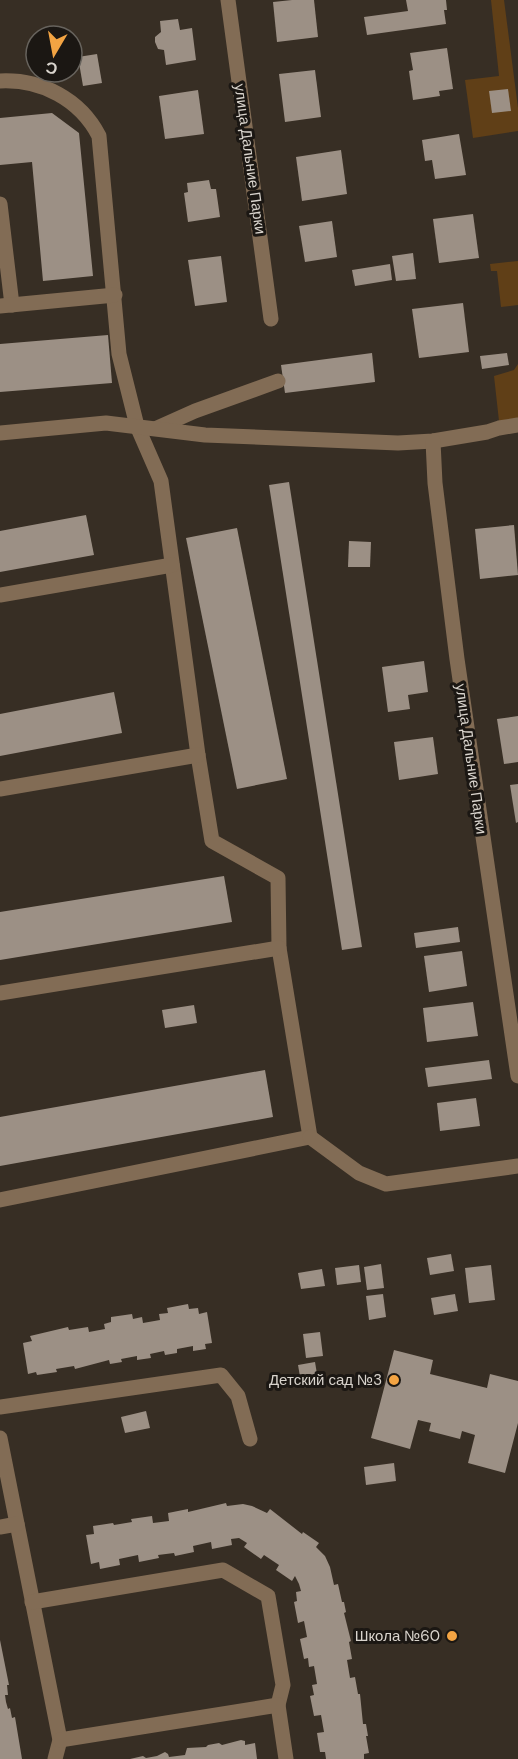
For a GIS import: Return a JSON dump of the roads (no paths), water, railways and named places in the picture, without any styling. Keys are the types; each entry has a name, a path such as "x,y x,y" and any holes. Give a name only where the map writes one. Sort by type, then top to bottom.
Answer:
{"street":[{"name":"улица Дальние Парки","path":"228,0 271,319"},
{"path":"0,81 26,82 62,95 92,122 99,136 119,354 137,426 161,481 212,841 278,878 279,948 310,1137 359,1173 386,1184 518,1166"},
{"path":"0,204 6,305 115,295"},
{"path":"157,428 195,411 278,381"},
{"path":"0,433 106,423 205,435 398,443 434,441 518,425"},
{"name":"улица Дальние Парки","path":"434,441 435,483 457,659 518,1076"},
{"path":"0,595 172,565"},
{"path":"0,789 198,755"},
{"path":"0,993 279,948"},
{"path":"0,1200 310,1137"},
{"path":"0,1407 221,1375 238,1396 250,1439"},
{"path":"0,1438 60,1740 55,1759"},
{"path":"0,1527 17,1524"},
{"path":"32,1602 223,1570 268,1596 283,1685 278,1705 286,1759"},
{"path":"60,1740 278,1705"}],"place":[{"name":"Детский сад №3","path":"394,1380"},
{"name":"Школа №60","path":"452,1636"}]}
